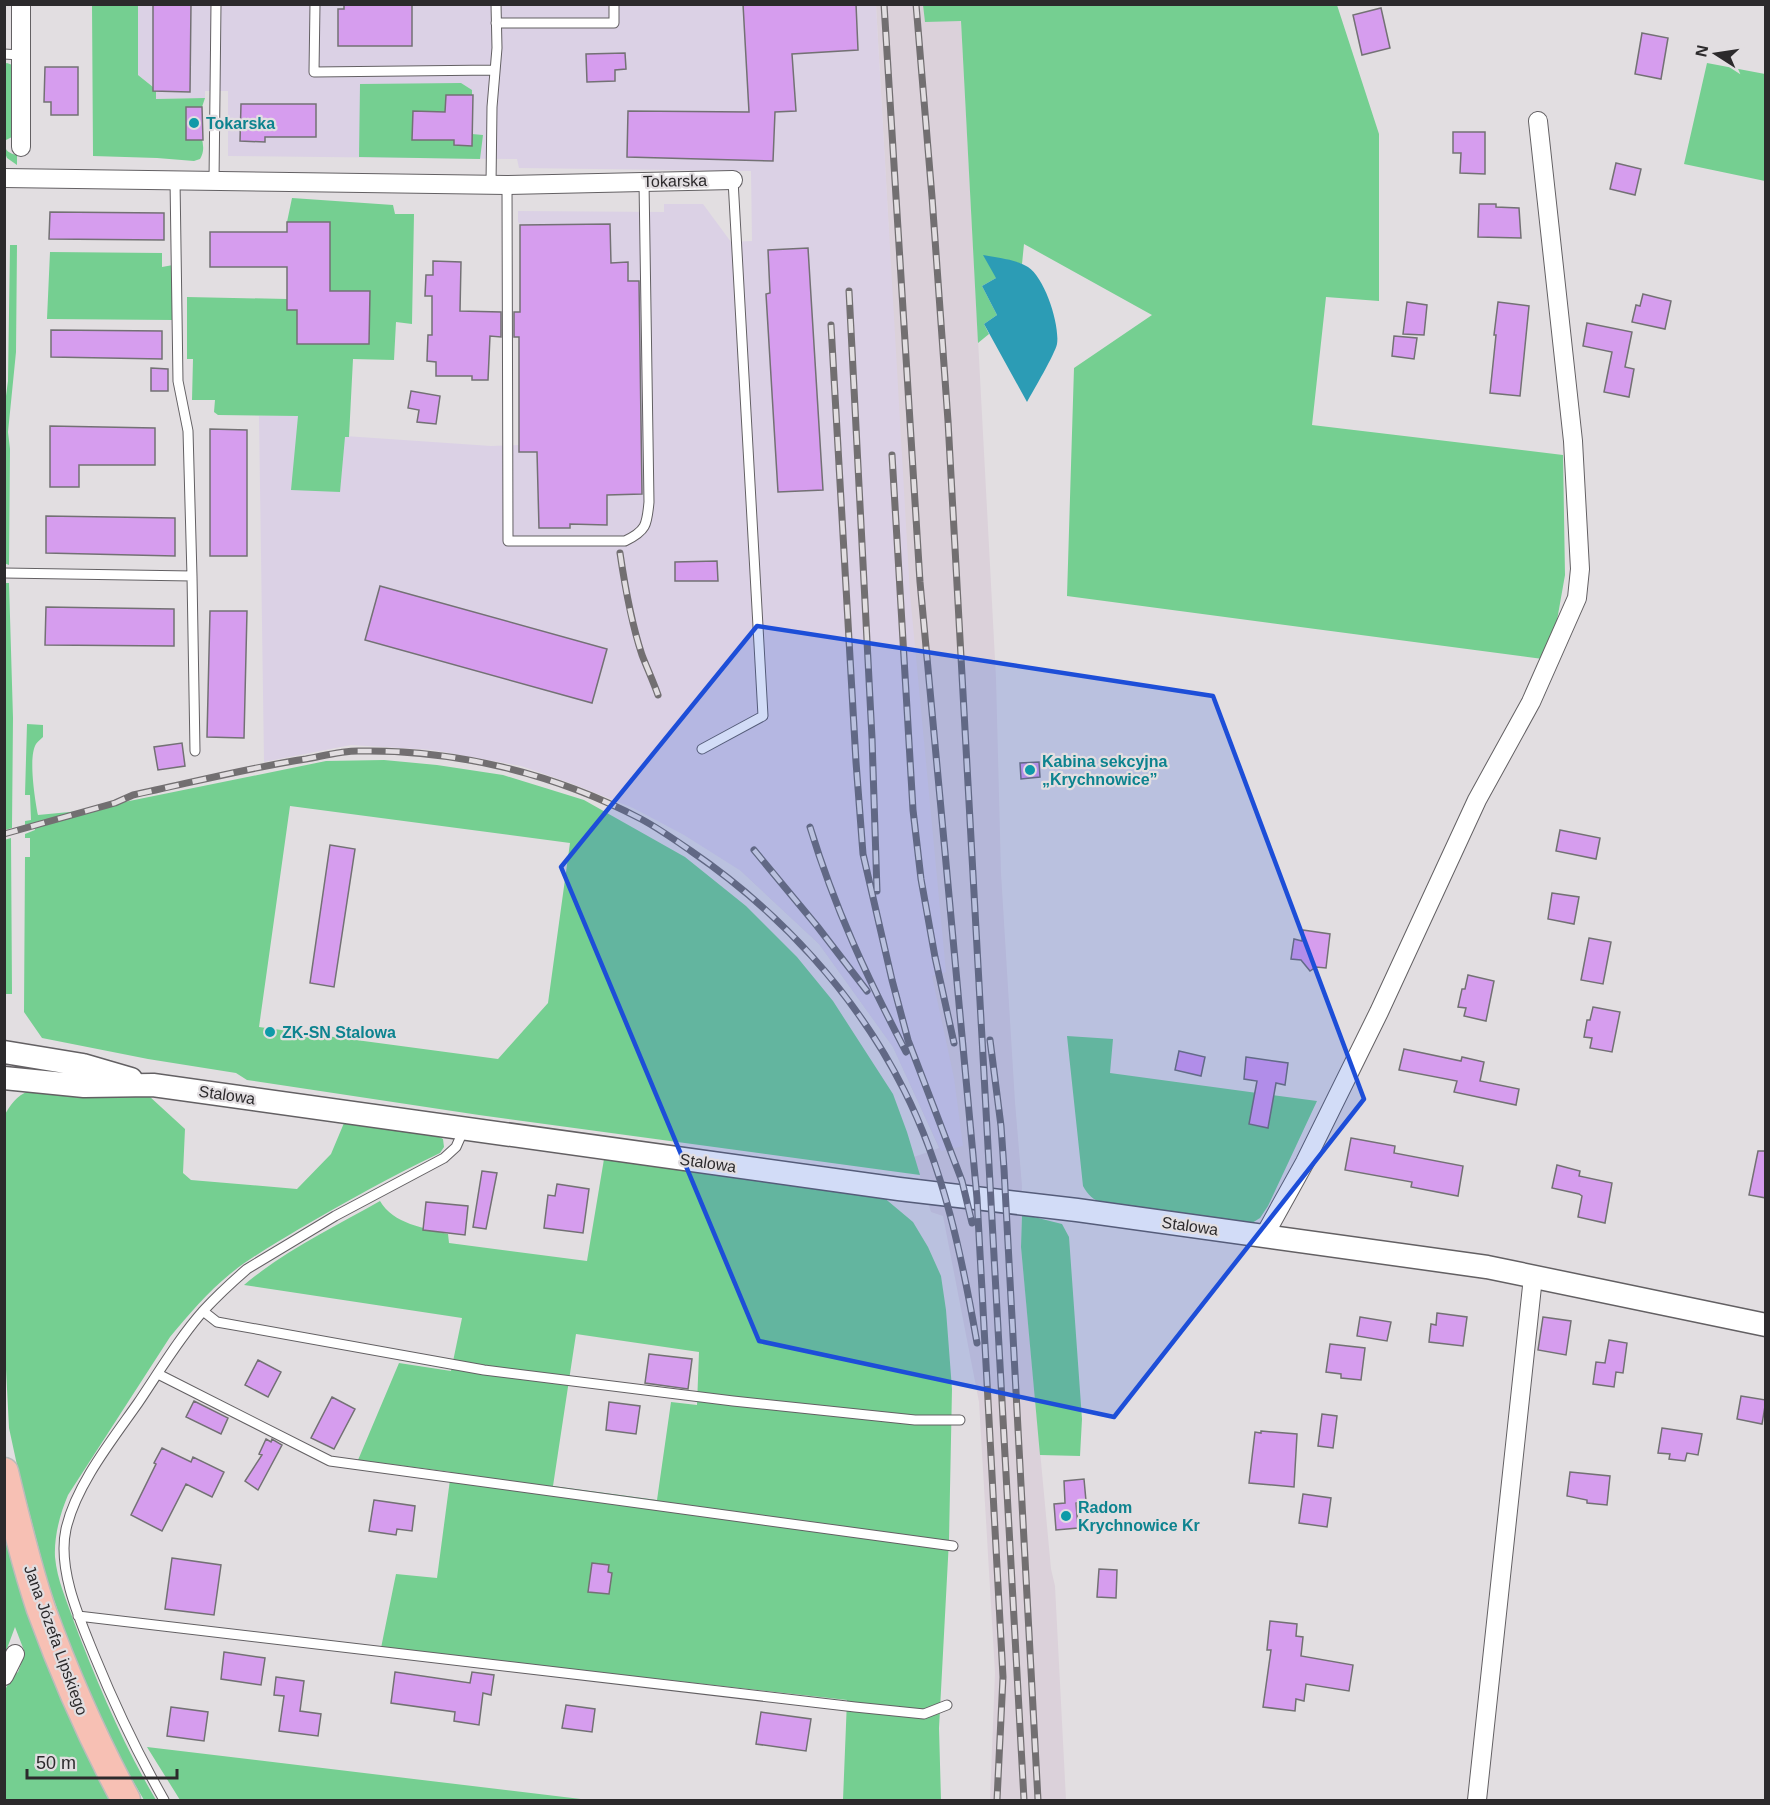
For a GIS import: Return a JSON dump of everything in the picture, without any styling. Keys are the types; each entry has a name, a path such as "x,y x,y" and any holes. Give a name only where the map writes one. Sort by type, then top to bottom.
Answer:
{"main road":[{"name":"Jana Józefa Lipskiego","path":"4,1472 28,1566 57,1650 88,1726 126,1800"}],"street":[{"path":"21,4 12,55 21,147"},
{"path":"1264,1236 1305,1162 1379,1012 1476,800 1531,702 1577,598 1580,569 1573,441 1538,121"},
{"name":"Tokarska","path":"4,178 499,185 733,180"},
{"name":"Stalowa","path":"4,1052 83,1065 153,1085 899,1189 1077,1210 1487,1267 1766,1325"},
{"name":"Stalowa","path":"4,1078 84,1086 153,1085"},
{"path":"1477,1800 1533,1277"},
{"path":"4,1676 15,1654"}],"lane":[{"path":"214,181 216,4"},
{"path":"315,4 314,72 495,70"},
{"path":"496,4 492,107 499,185 508,541 625,542 639,535 648,521 644,182"},
{"path":"496,23 614,23 614,4"},
{"path":"175,180 178,381 188,431 195,751"},
{"path":"702,749 763,716 733,180"},
{"path":"4,573 192,576"},
{"path":"164,1800 129,1734 78,1616 65,1558 64,1540 72,1512 106,1448 203,1311 247,1269 335,1216 450,1154 456,1147 464,1129"},
{"path":"203,1311 217,1322 484,1370 733,1401 915,1420 960,1420"},
{"path":"158,1374 330,1461 953,1546"},
{"path":"78,1616 855,1707 924,1714 947,1705"}],"highlighted area":[{"path":"757,626 1213,696 1364,1099 1114,1417 759,1341 561,867"}],"shaded area":[{"path":"138,5 876,5 910,594 946,972 932,976 954,1078 963,1146 941,1151 893,1047 819,944 741,871 684,835 633,808 521,766 432,750 351,745 264,762 259,416 299,416 292,490 345,436 491,446 519,445 520,224 518,211 664,212 664,204 703,204 731,242 752,241 751,171 519,168 517,159 228,156 228,91 205,91 205,98 156,99 156,89 138,75"},
{"path":"876,5 923,5 925,21 961,20 996,678 1001,873 1022,1186 1021,1247 1051,1569 1055,1586 1066,1800 990,1800 995,1673 979,1402 943,1216 931,1212 914,1157 939,1148 893,1047 819,944 741,871 889,234"}],"green space":[{"path":"92,5 138,5 138,75 153,87 153,91 156,91 156,99 205,98 202,107 186,107 202,140 203,153 200,159 194,161 93,156"},
{"path":"923,5 1337,5 1379,134 1379,301 1326,297 1312,425 1563,455 1565,575 1550,660 1067,596 1074,368 1152,315 1024,244 1022,264 1003,259 996,278 982,286 997,315 984,324 989,334 978,343 961,21 925,22"},
{"path":"1707,63 1765,74 1765,181 1684,164"},
{"path":"4,64 15,66 12,137 6,140 5,146 9,152 17,155 17,165 7,158 5,153"},
{"path":"461,83 472,90 472,134 483,135 480,159 359,157 360,84"},
{"path":"292,198 393,205 395,214 414,214 412,324 396,322 394,360 353,359 349,437 345,437 340,492 291,490 298,416 218,415 214,412 215,400 192,400 193,359 187,359 187,297 287,299 287,222"},
{"path":"10,245 17,245 16,352 8,432 10,449 9,565 4,563 4,411 8,381"},
{"path":"50,252 162,253 162,267 173,265 174,320 47,319"},
{"path":"5,583 9,583 13,718 12,828 5,830"},
{"path":"27,724 43,725 43,737 36,744 33,758 33,779 38,815 80,811 326,761 384,760 437,765 503,775 584,800 685,857 746,906 797,957 833,1001 893,1094 920,1175 479,1115 247,1080 236,1073 148,1059 42,1038 24,1012 25,857 30,857 30,838 25,838 25,834 35,830 34,824 25,825 25,821 31,820 30,795 25,795","holes":["290,806 570,843 548,1003 498,1059 259,1027"]},
{"path":"11,838 12,994 5,994 4,840"},
{"path":"1067,1036 1113,1039 1110,1073 1317,1101 1268,1206 1260,1218 1252,1223 1103,1203 1091,1197 1083,1186"},
{"path":"29,1091 149,1096 185,1129 183,1173 191,1180 297,1189 331,1154 344,1123 438,1136 443,1139 444,1147 440,1153 369,1189 299,1229 246,1262 214,1288 170,1337 68,1495 55,1541 56,1566 60,1582 111,1713 156,1800 144,1800 127,1771 79,1672 47,1580 9,1428 4,1330 4,1116 14,1101"},
{"path":"604,1159 882,1196 913,1222 928,1247 941,1276 952,1389 949,1540 939,1728 941,1800 843,1800 847,1700 381,1648 396,1574 437,1578 451,1472 358,1460 399,1363 451,1371 462,1318 244,1285 292,1250 380,1201 386,1209 401,1220 448,1234 449,1243 587,1261","holes":["576,1334 699,1352 697,1405 671,1402 657,1500 553,1486"]},
{"path":"1022,1214 1062,1224 1069,1237 1082,1419 1080,1456 1040,1455 1021,1247"},
{"path":"4,1530 112,1800 5,1800 5,1690 12,1676 18,1672 25,1653 15,1627 5,1654"},
{"path":"147,1747 589,1800 180,1800"}],"water":[{"path":"983,255 1012,260 1028,267 1040,281 1054,314 1057,344 1027,402 984,324 997,315 982,286 996,278"}],"building":[{"path":"153,4 191,4 190,92 153,91"},
{"path":"344,4 412,4 412,46 338,46 338,9 344,9"},
{"path":"743,4 856,4 858,50 792,54 796,111 775,112 773,161 627,157 628,111 749,112"},
{"path":"1381,8 1390,48 1362,55 1353,15"},
{"path":"1642,33 1668,38 1661,79 1635,74"},
{"path":"625,53 626,69 615,70 615,81 587,82 586,54"},
{"path":"45,67 78,67 78,115 51,115 51,102 44,102"},
{"path":"446,95 473,95 472,146 454,145 454,140 412,140 413,111 445,112"},
{"path":"241,104 316,104 316,137 265,137 265,142 240,141"},
{"name":"Tokarska","path":"186,107 202,107 203,140 186,140"},
{"path":"1453,132 1485,132 1485,174 1460,173 1461,153 1453,153"},
{"path":"1616,163 1641,169 1635,195 1610,189"},
{"path":"1479,204 1519,208 1521,238 1478,237"},
{"path":"50,212 164,213 164,240 49,239"},
{"path":"287,222 330,222 330,291 370,291 369,344 297,344 297,310 287,310 287,267 210,267 210,232 287,232"},
{"path":"610,224 611,263 628,262 628,281 639,281 642,494 607,495 607,525 570,524 570,528 539,528 537,452 519,452 519,337 514,337 514,312 520,312 520,225"},
{"path":"808,248 823,490 778,492 766,294 770,293 768,250"},
{"path":"433,261 461,262 460,311 501,312 501,337 490,336 488,380 472,380 472,376 436,376 436,362 427,361 428,335 432,335 432,296 425,296 426,275 433,275"},
{"path":"1643,294 1671,301 1665,329 1632,322 1636,305 1640,306"},
{"path":"1407,302 1427,305 1424,335 1403,334"},
{"path":"1498,302 1529,306 1520,396 1490,393"},
{"path":"1587,323 1632,332 1625,367 1634,369 1629,397 1604,392 1612,352 1583,346"},
{"path":"51,330 162,331 162,359 51,357"},
{"path":"1394,336 1417,338 1414,359 1392,356"},
{"path":"151,368 168,369 168,391 151,391"},
{"path":"411,391 440,396 436,424 417,422 419,410 408,408"},
{"path":"50,426 155,428 155,465 79,465 79,487 50,487"},
{"path":"210,429 247,430 247,556 210,556"},
{"path":"46,516 175,518 175,556 46,553"},
{"path":"717,561 718,581 675,581 675,562"},
{"path":"380,586 607,649 592,703 365,640"},
{"path":"46,607 174,609 174,646 45,645"},
{"path":"210,611 247,611 244,738 207,737"},
{"path":"182,743 185,766 158,770 154,747"},
{"name":"Kabina sekcyjna „Krychnowice”","path":"1039,762 1040,777 1021,779 1020,763"},
{"path":"1560,830 1600,838 1596,859 1556,851"},
{"path":"330,845 355,849 334,987 310,983"},
{"path":"1552,893 1579,897 1574,924 1548,919"},
{"path":"1303,930 1330,934 1326,968 1316,967 1310,971 1301,960 1291,959 1294,939 1302,941"},
{"path":"1589,938 1611,942 1603,984 1581,980"},
{"path":"1468,975 1494,981 1486,1021 1464,1016 1466,1008 1458,1007"},
{"path":"1593,1007 1620,1012 1612,1052 1590,1048 1592,1038 1584,1037 1587,1020 1590,1020"},
{"path":"1404,1049 1461,1061 1462,1057 1484,1062 1480,1081 1519,1089 1516,1105 1454,1092 1457,1081 1399,1070"},
{"path":"1179,1051 1205,1057 1201,1076 1175,1070"},
{"path":"1246,1057 1288,1063 1285,1085 1276,1083 1268,1128 1249,1124 1257,1081 1244,1079"},
{"path":"1351,1138 1395,1146 1394,1153 1463,1166 1458,1196 1411,1187 1412,1182 1345,1170"},
{"path":"1758,1151 1766,1151 1766,1198 1749,1195"},
{"path":"1557,1165 1580,1171 1579,1176 1612,1183 1605,1223 1578,1217 1582,1196 1579,1194 1552,1188"},
{"path":"482,1171 497,1173 486,1229 473,1227"},
{"path":"557,1184 589,1189 583,1233 544,1228 548,1195 555,1196"},
{"path":"426,1202 468,1206 465,1235 423,1230"},
{"path":"1437,1313 1467,1317 1463,1346 1429,1342 1431,1324 1436,1325"},
{"path":"1360,1317 1391,1322 1387,1341 1357,1336"},
{"path":"1543,1317 1571,1321 1566,1355 1538,1350"},
{"path":"1609,1340 1627,1343 1623,1373 1616,1372 1614,1387 1593,1384 1596,1362 1605,1363"},
{"path":"1330,1344 1365,1348 1361,1380 1341,1378 1341,1374 1326,1372"},
{"path":"649,1354 692,1359 688,1389 645,1383"},
{"path":"258,1360 281,1372 268,1397 245,1385"},
{"path":"1741,1396 1766,1400 1762,1424 1737,1419"},
{"path":"332,1397 355,1409 334,1449 311,1438"},
{"path":"194,1401 228,1418 221,1434 186,1417"},
{"path":"609,1402 640,1406 636,1434 606,1430"},
{"path":"1322,1414 1337,1416 1333,1448 1318,1446"},
{"path":"1662,1428 1702,1434 1698,1455 1687,1453 1685,1461 1669,1459 1670,1454 1658,1453"},
{"path":"1261,1431 1297,1434 1294,1487 1249,1483 1255,1432 1261,1433"},
{"path":"266,1439 271,1442 272,1439 282,1445 258,1490 245,1481 262,1455 259,1454"},
{"path":"162,1448 191,1462 193,1457 224,1472 212,1497 186,1484 162,1531 131,1515"},
{"path":"1570,1472 1610,1476 1607,1505 1587,1503 1587,1500 1567,1496"},
{"name":"Radom Krychnowice Kr","path":"1084,1479 1086,1501 1076,1503 1078,1528 1056,1530 1054,1504 1065,1503 1064,1481"},
{"path":"1303,1494 1331,1498 1327,1527 1299,1523"},
{"path":"374,1500 415,1506 412,1531 397,1529 396,1535 369,1531"},
{"path":"172,1558 221,1565 214,1615 165,1609"},
{"path":"592,1563 609,1565 608,1572 612,1573 609,1594 588,1592"},
{"path":"1099,1569 1117,1570 1116,1598 1097,1597"},
{"path":"1270,1621 1297,1624 1296,1636 1303,1637 1301,1656 1353,1665 1349,1691 1306,1684 1304,1701 1296,1699 1295,1711 1263,1707 1271,1650 1267,1650"},
{"path":"224,1652 265,1658 261,1685 221,1679"},
{"path":"395,1672 470,1683 472,1672 494,1675 491,1695 483,1693 479,1725 454,1721 455,1712 391,1703"},
{"path":"276,1677 304,1681 300,1711 321,1714 318,1736 279,1731 284,1696 274,1695"},
{"path":"566,1705 595,1709 592,1732 562,1728"},
{"path":"171,1707 208,1712 204,1741 167,1736"},
{"path":"761,1712 811,1719 806,1751 756,1744"}],"railway":[{"path":"884,4 920,582 977,1198 1003,1677 997,1800"},
{"path":"916,4 948,421 1024,1800"},
{"path":"849,291 872,738 877,891"},
{"path":"831,325 863,854 908,1040 962,1181 972,1223"},
{"path":"892,455 913,810 921,879 954,1043"},
{"path":"620,553 635,630 658,695"},
{"path":"4,834 115,803 133,795 262,767 358,751 431,754 504,767 575,789 641,819 673,838 723,875 755,900 784,928 839,988 885,1055 918,1120 941,1182 958,1246 977,1343"},
{"path":"810,827 830,886 853,942 906,1052"},
{"path":"754,850 867,991"},
{"path":"990,1040 1004,1169 1038,1800"}],"place":[{"name":"Tokarska","path":"194,123"},
{"name":"Kabina sekcyjna „Krychnowice”","path":"1030,770"},
{"name":"ZK-SN Stalowa","path":"270,1032"},
{"name":"Radom Krychnowice Kr","path":"1066,1516"}]}
